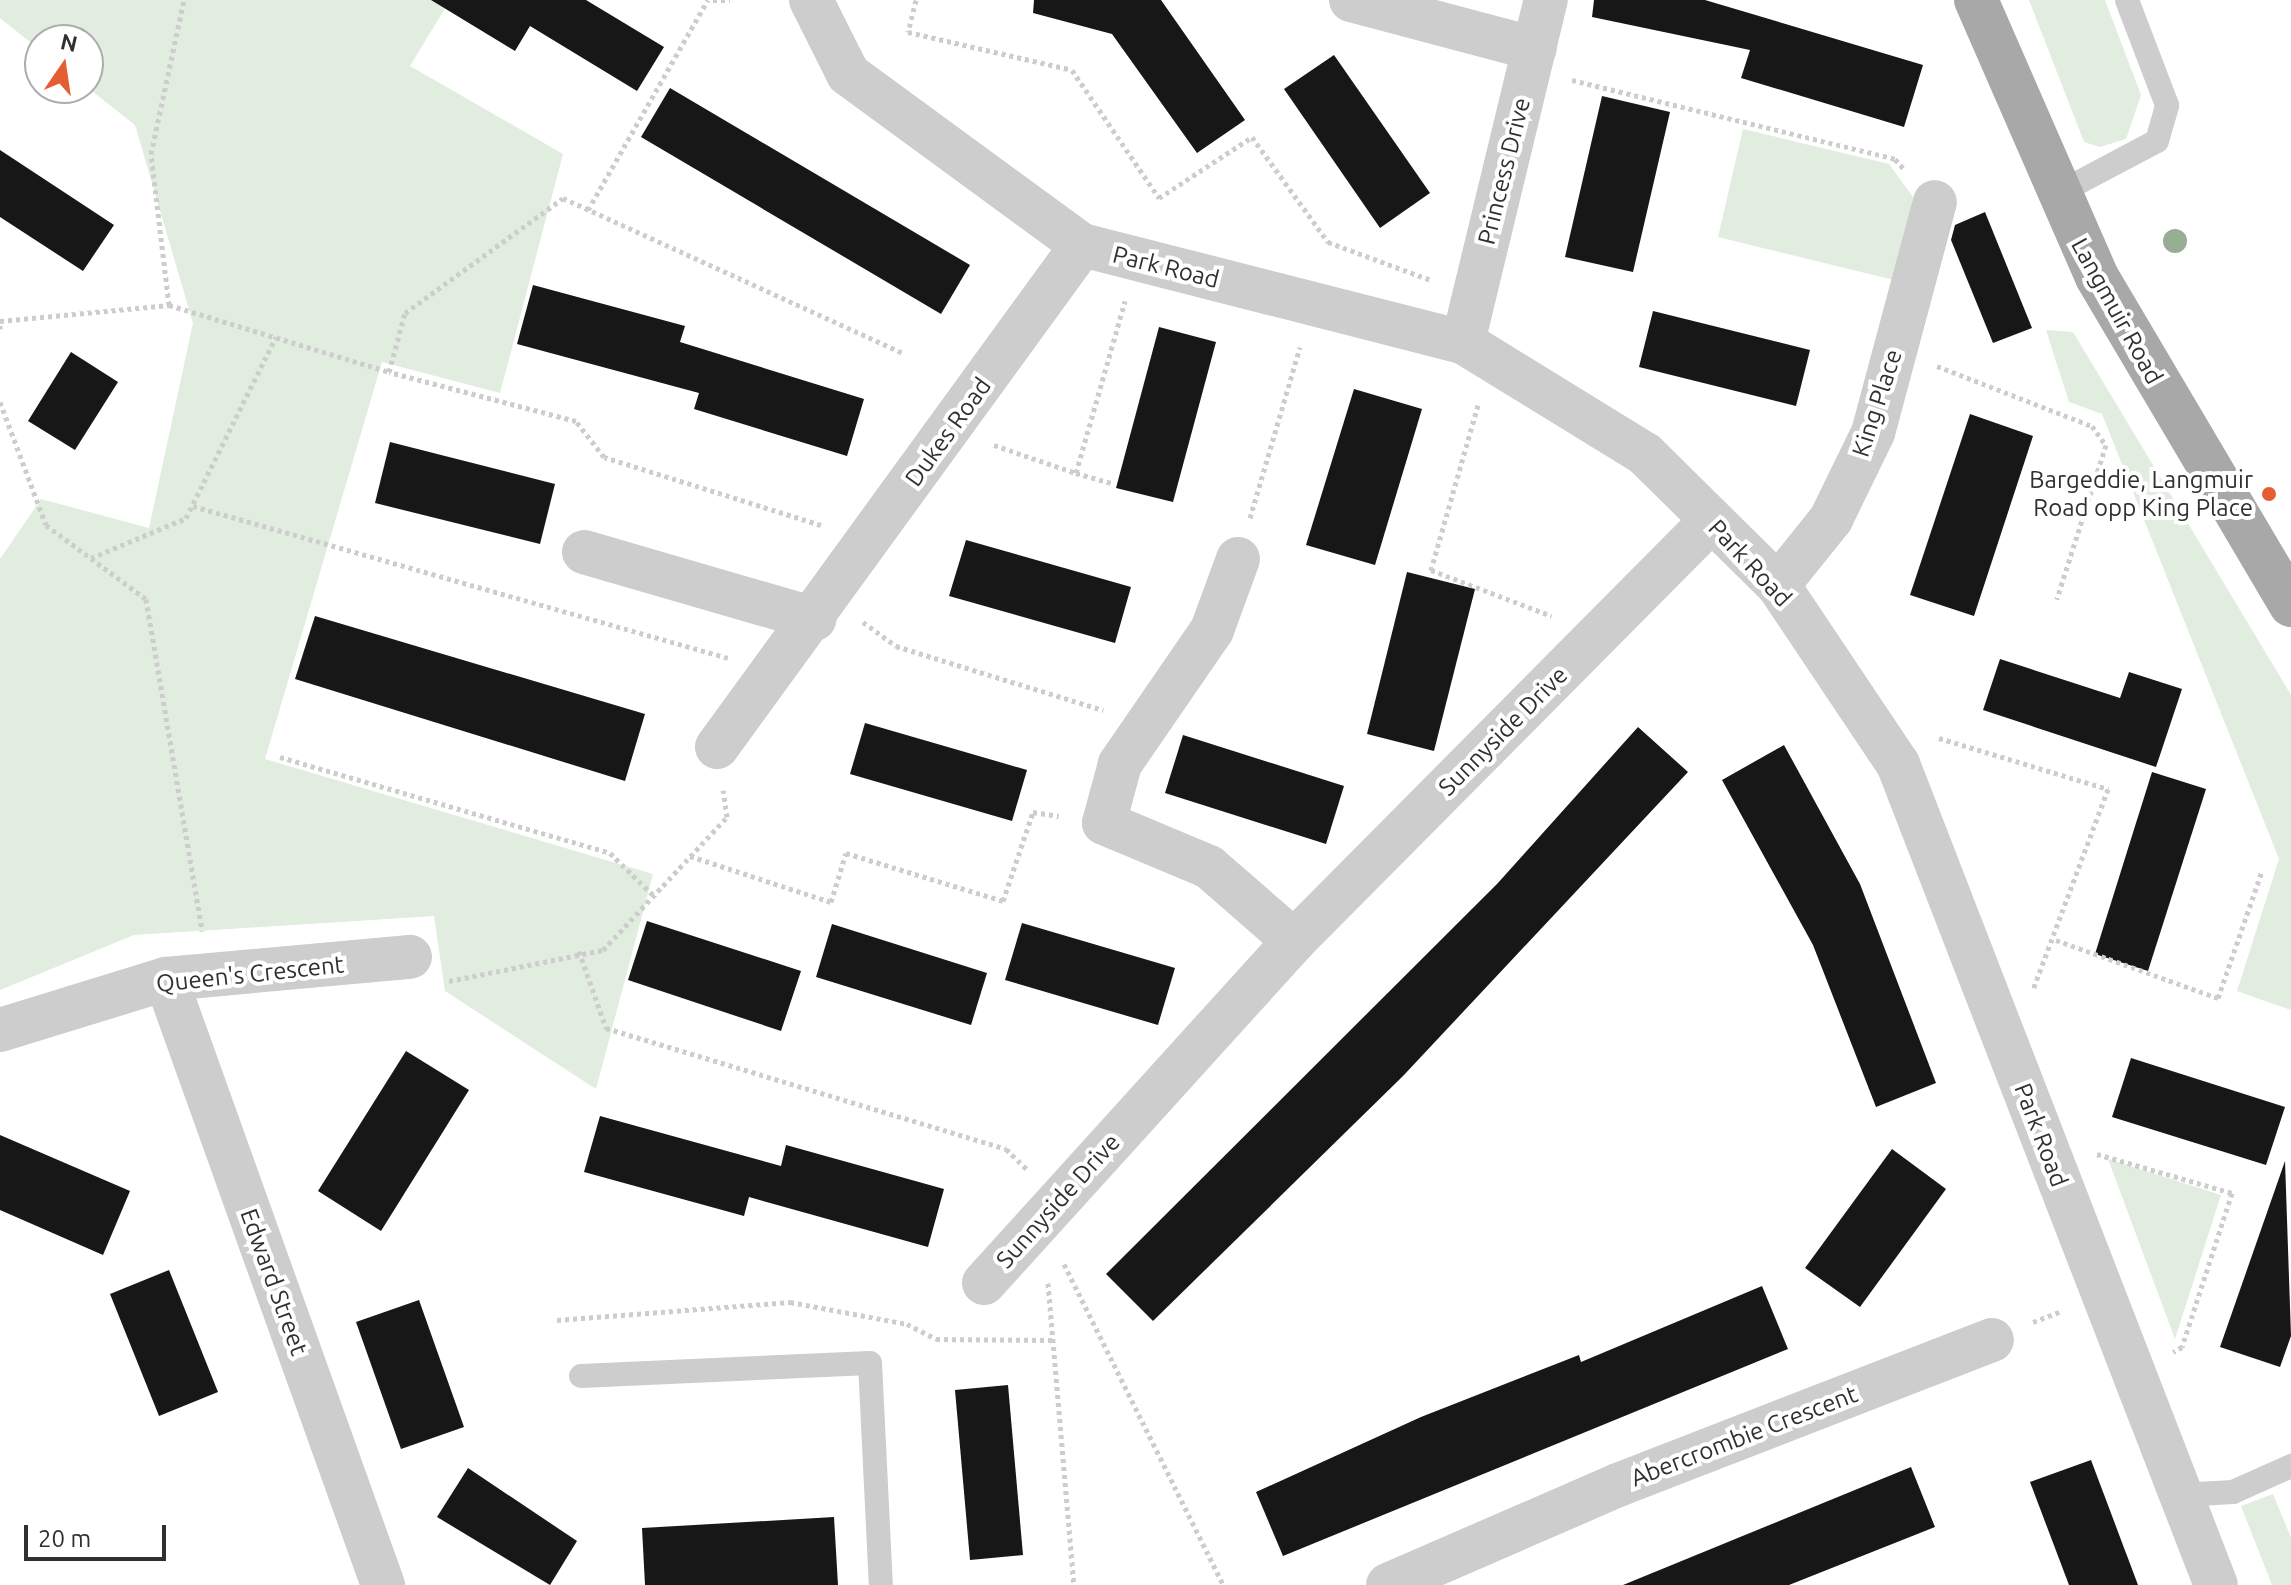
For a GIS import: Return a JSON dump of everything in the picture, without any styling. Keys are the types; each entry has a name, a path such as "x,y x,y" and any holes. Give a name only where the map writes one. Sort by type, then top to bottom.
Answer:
{"main road":[{"name":"Langmuir Road","path":"1976,0 2055,195 2198,458 2291,605"}],"street":[{"name":"Park Road","path":"811,0 848,74 1082,245 1478,350 1645,454 1778,585 1898,764 2216,1585"},
{"path":"1351,0 1532,59"},
{"name":"Princess Drive","path":"1478,350 1474,293 1546,0"},
{"name":"King Place","path":"1778,585 1831,519 1873,433 1935,202"},
{"name":"Dukes Road","path":"717,747 822,609 1082,245"},
{"name":"Sunnyside Drive","path":"984,1283 1294,941 1711,521"},
{"path":"584,552 822,609"},
{"path":"1238,559 1212,630 1120,764 1104,823 1209,867 1294,941"},
{"name":"Queen's Crescent","path":"0,1030 166,979 410,957"},
{"name":"Edward Street","path":"166,979 383,1585"},
{"name":"Abercrombie Crescent","path":"1388,1585 1618,1485 1992,1340"}],"lane":[{"path":"2055,195 2157,141 2167,105 2127,0"},
{"path":"581,1376 870,1363 881,1585"},
{"path":"2180,1495 2233,1492 2291,1466"}],"path":[{"path":"169,305 151,154 184,0"},
{"path":"588,210 710,0 730,0"},
{"path":"916,0 908,32 1072,70 1159,198 1252,137 1328,242 1474,293"},
{"path":"1532,59 1895,159 1935,202"},
{"path":"389,372 405,313 563,198 905,354"},
{"path":"1076,473 1137,259"},
{"path":"1238,559 1313,304"},
{"path":"0,329 0,321 169,305 389,372 576,421 604,457 871,540"},
{"path":"90,558 186,518 276,337"},
{"path":"1478,350 1431,570 1543,606 1584,648"},
{"path":"1895,350 2092,426 2106,445 2057,599"},
{"path":"0,402 46,525 146,599 210,975"},
{"path":"958,418 1005,454 1112,483"},
{"path":"193,506 775,671"},
{"path":"822,609 896,646 1149,724"},
{"path":"1878,734 1937,738 2108,789 2039,987 1992,1009"},
{"path":"410,957 440,983 579,951 603,950 727,817 717,747"},
{"path":"280,757 610,853 654,896"},
{"path":"690,856 831,902 846,853 1003,901 1033,812 1104,823"},
{"path":"2056,940 2218,998 2262,871"},
{"path":"579,951 606,1028 1006,1149 1051,1210 1223,1585"},
{"path":"2054,1169 2106,1151 2232,1193 2182,1347 2132,1371"},
{"path":"1051,1210 1053,1340 1074,1585"},
{"path":"1992,1340 2102,1294"},
{"path":"557,1320 790,1302 907,1324 936,1339 1053,1340"}],"green space":[{"path":"0,0 450,0 410,66 563,154 500,393 382,362 265,759 653,874 596,1089 445,991 434,916 134,935 0,990 0,559 41,499 149,528 193,323 135,125 104,101 104,24 24,24 24,37 0,18"},
{"path":"2029,0 2105,0 2141,95 2126,139 2100,147 2084,142"},
{"path":"1743,129 1889,164 1913,197 1898,281 1718,237"},
{"path":"2046,330 2073,332 2291,695 2291,1010 2237,991 2279,859 2102,414 2069,402"},
{"path":"2108,1159 2221,1195 2175,1339"},
{"path":"2273,1494 2291,1538 2291,1585 2272,1585 2241,1506"}],"building":[{"path":"431,0 586,0 664,47 637,91 530,26 515,51"},
{"path":"1034,0 1161,0 1245,120 1197,153 1112,34 1033,13"},
{"path":"1594,0 1705,0 1923,65 1904,127 1741,78 1750,50 1592,17"},
{"path":"1334,55 1430,193 1380,228 1284,89"},
{"path":"670,88 970,265 941,314 641,137"},
{"path":"1602,96 1670,112 1633,272 1565,257"},
{"path":"0,150 114,225 83,271 0,217"},
{"path":"1985,212 2032,328 1993,343 1951,240 1955,225"},
{"path":"533,285 685,326 680,342 864,399 847,456 694,409 699,393 517,344"},
{"path":"1653,311 1810,350 1796,406 1639,367"},
{"path":"1159,327 1216,342 1173,502 1116,488"},
{"path":"71,352 118,382 75,450 28,421"},
{"path":"1354,389 1422,409 1375,565 1306,545"},
{"path":"1970,414 2033,436 1974,616 1910,595"},
{"path":"390,442 555,484 540,544 375,503"},
{"path":"966,540 1131,587 1115,643 949,596"},
{"path":"1407,572 1475,589 1434,751 1367,734"},
{"path":"315,616 645,714 625,781 295,679"},
{"path":"2000,659 2120,698 2129,672 2182,689 2156,767 1983,710"},
{"path":"865,723 1027,770 1012,821 850,774"},
{"path":"1638,727 1688,772 1403,1076 1153,1321 1106,1274 1497,884"},
{"path":"1183,735 1344,786 1326,844 1165,793"},
{"path":"1784,745 1860,884 1936,1083 1876,1107 1813,945 1722,780"},
{"path":"2152,772 2206,789 2148,971 2095,954"},
{"path":"647,921 801,971 781,1031 628,980"},
{"path":"1022,923 1175,968 1158,1025 1005,980"},
{"path":"832,924 987,973 971,1025 816,977"},
{"path":"406,1051 469,1090 381,1231 318,1191"},
{"path":"2131,1058 2285,1107 2266,1165 2112,1117"},
{"path":"600,1116 781,1166 786,1145 944,1189 928,1247 749,1197 744,1216 584,1172"},
{"path":"0,1135 130,1191 103,1255 0,1210"},
{"path":"1892,1149 1946,1189 1860,1307 1805,1268"},
{"path":"2285,1161 2291,1336 2280,1367 2220,1347"},
{"path":"169,1270 218,1392 159,1416 110,1294"},
{"path":"1762,1286 1788,1349 1283,1556 1256,1492 1421,1417 1579,1355 1581,1362"},
{"path":"419,1300 464,1427 401,1449 356,1322"},
{"path":"1008,1385 1023,1555 970,1560 955,1390"},
{"path":"2091,1460 2138,1585 2069,1585 2030,1482"},
{"path":"1911,1467 1935,1527 1789,1585 1623,1585"},
{"path":"468,1468 577,1541 550,1585 437,1517"},
{"path":"834,1517 838,1585 645,1585 642,1528"}],"place":[{"name":"Bargeddie, Langmuir Road opp King Place","path":"2269,494"}]}
